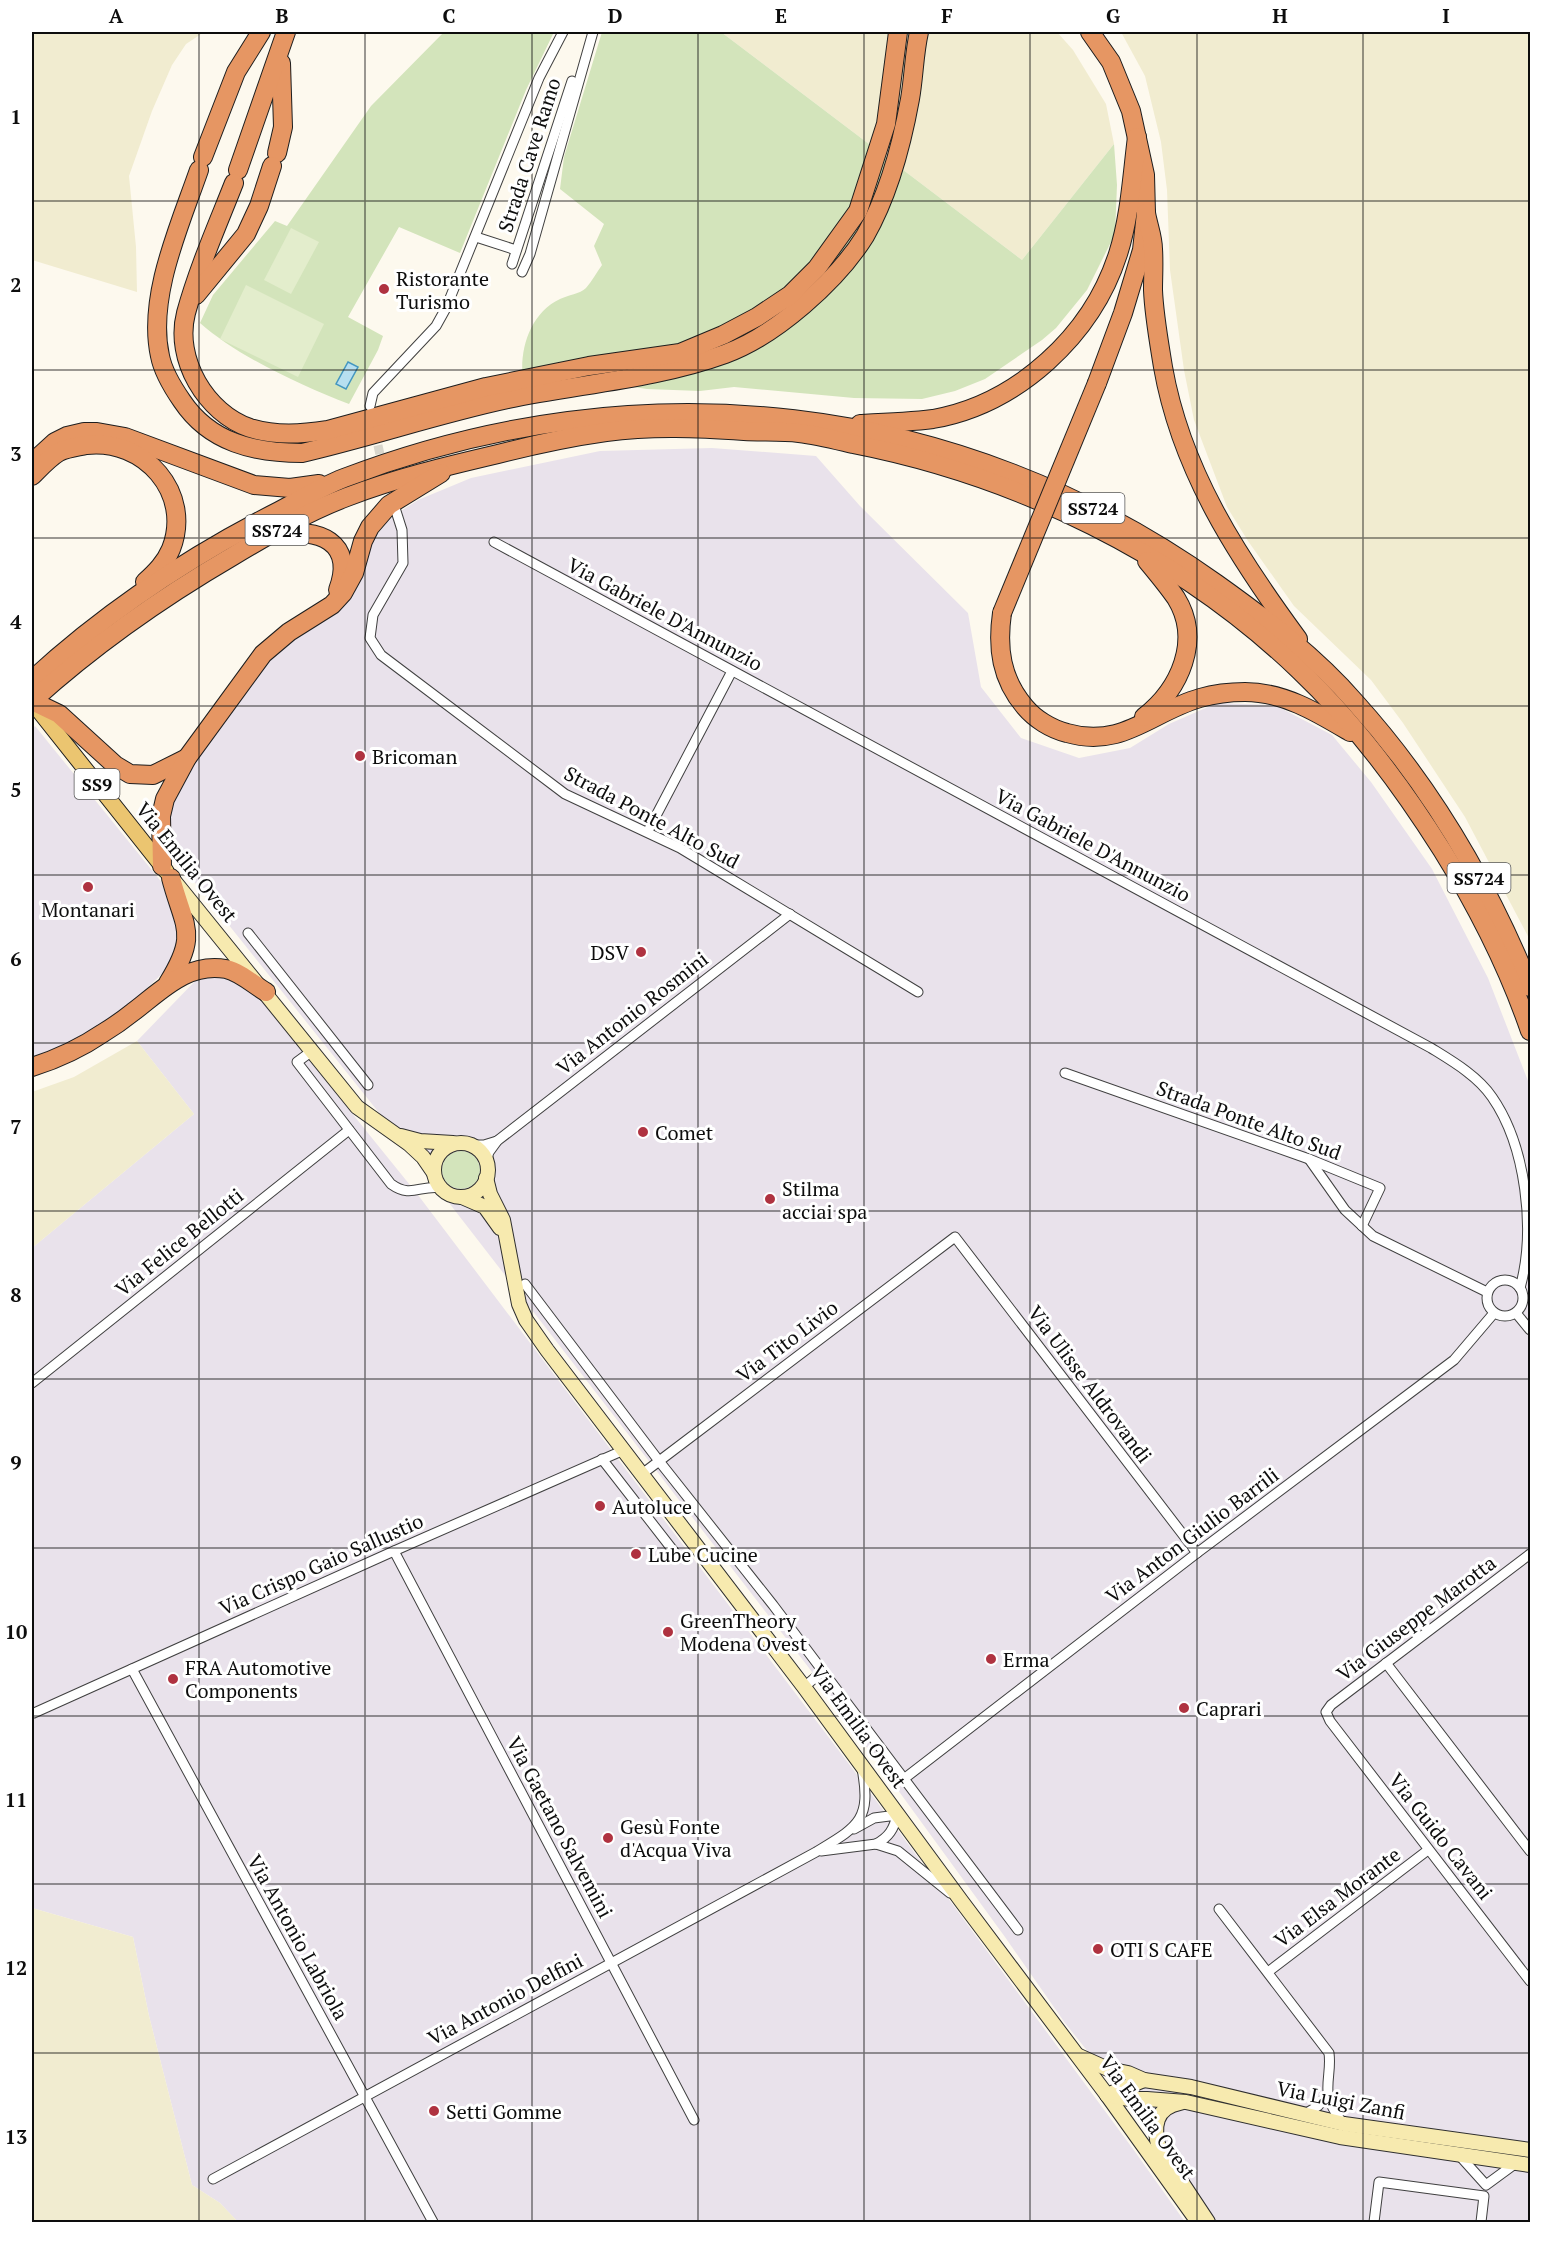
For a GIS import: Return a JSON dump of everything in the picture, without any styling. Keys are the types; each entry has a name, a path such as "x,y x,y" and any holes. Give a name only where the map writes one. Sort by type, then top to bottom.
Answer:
{"highway":[{"path":"261,32 236,72 201,163 163,280 159,304 158,338 164,369 190,413 200,423 222,438 249,449 274,453 302,453 506,400 677,368 727,353 759,337 801,307 826,285 865,236 892,175 910,97 919,32"},
{"path":"286,32 236,177 200,270 186,314 184,341 190,367 201,388 231,419 251,428 275,433 302,434 328,430 486,387 589,366 680,353 723,335 790,295 817,268 858,211 886,124 897,32"},
{"path":"915,53 926,32"},
{"path":"1090,32 1112,62 1125,91 1137,137 1144,175 1146,213 1153,247 1153,292 1163,368 1185,448 1224,530 1251,574 1316,662"},
{"path":"191,301 246,234 259,206 275,160 283,127 280,52"},
{"path":"836,426 933,418 950,414 984,404 1034,375 1072,336 1104,291 1125,228 1137,137"},
{"path":"1146,213 1142,250 1123,313 1097,383 1002,613 998,638 1001,662 1014,694 1029,711 1046,724 1087,739 1125,732 1198,698 1222,693 1246,692 1269,694 1290,700 1318,713 1362,740"},
{"name":"SS724","path":"32,680 229,537 338,480 461,440 582,418 724,414 803,419 926,444 981,461 1089,506 1134,530 1178,556 1240,601 1316,662 1353,699 1387,739 1441,814 1477,874 1502,923 1530,987"},
{"name":"SS724","path":"32,701 105,626 167,595 285,525 343,499 402,477 462,462 608,432 688,428 800,433 922,459 977,476 1034,498 1138,550 1200,590 1267,641 1328,699 1394,779 1457,874 1489,930 1504,962 1530,1031"},
{"path":"32,463 55,442 67,436 97,432 125,437 254,485 290,488 338,480"},
{"path":"32,476 59,452 99,444 126,449 141,456 154,467 165,484 175,516 175,533 171,549 157,571 120,601 105,626"},
{"path":"168,984 184,952 188,938 186,921 167,872 161,816 165,799 187,758 263,654 289,632 325,609 343,593 354,573 363,541 388,505 462,462"},
{"path":"264,538 304,531 324,537 332,544 339,553 342,572 338,589 325,609"},
{"path":"1125,732 1160,705 1180,675 1186,656 1187,638 1184,616 1176,599 1138,550"},
{"path":"32,701 59,714 115,765 130,774 153,775 187,758"},
{"path":"32,1067 72,1051 100,1035 168,984 192,971 208,968 228,969 266,992"}],"main road":[{"name":"Via Emilia Ovest","path":"32,701 357,1107 423,1157 434,1174"},
{"name":"Via Emilia Ovest","path":"396,1135 420,1141 455,1143"},
{"path":"455,1143 471,1145 481,1152 486,1161 486,1178 477,1191 462,1197 452,1195 442,1188 434,1174 435,1163 439,1154 446,1147 455,1143"},
{"name":"Via Emilia Ovest","path":"486,1178 490,1194 503,1220 515,1288 526,1320 804,1686 897,1815 1107,2095 1198,2223"},
{"name":"Via Emilia Ovest","path":"462,1197 485,1208 498,1224 507,1246"},
{"name":"Via Luigi Zanfi","path":"1076,2054 1108,2069 1128,2073 1144,2080 1191,2087 1344,2124 1530,2150"},
{"path":"1107,2095 1144,2080"},
{"name":"Via Luigi Zanfi","path":"1107,2095 1129,2099 1186,2102 1340,2138 1530,2165"},
{"path":"1186,2102 1174,2105 1163,2112 1156,2122 1155,2134 1159,2148 1208,2223"}],"street":[{"name":"Strada Cave Ramo","path":"370,406 373,393 436,326 453,296 539,78 563,32"},
{"name":"Strada Cave Ramo","path":"476,237 516,250 576,69 592,32"},
{"name":"Strada Cave Ramo","path":"522,272 530,254 592,32"},
{"path":"512,264 516,250"},
{"name":"Strada Ponte Alto Sud","path":"395,508 402,530 403,563 373,615 370,638 381,655 565,794 680,848 918,992"},
{"name":"Via Gabriele D'Annunzio","path":"494,542 1421,1042 1462,1068 1491,1095 1508,1125 1524,1183 1527,1220 1520,1288"},
{"path":"648,831 732,671"},
{"name":"Via Antonio Rosmini","path":"497,1141 790,914"},
{"name":"Via Emilia Ovest","path":"248,933 368,1085"},
{"path":"266,992 283,978"},
{"path":"312,1051 297,1062 391,1184 406,1192 442,1188"},
{"name":"Strada Ponte Alto Sud","path":"1065,1073 1309,1159 1380,1188 1362,1226"},
{"name":"Via Felice Bellotti","path":"32,1383 349,1130"},
{"path":"471,1145 484,1145 497,1141"},
{"path":"486,1161 497,1141"},
{"path":"1309,1159 1345,1210 1373,1236 1487,1292"},
{"path":"426,1188 432,1183 434,1174"},
{"name":"Via Tito Livio","path":"642,1474 955,1237"},
{"name":"Via Ulisse Aldrovandi","path":"955,1237 1197,1553"},
{"path":"1505,1280 1520,1288 1523,1304 1516,1313 1505,1317 1494,1313 1487,1304 1487,1292 1494,1283 1505,1280"},
{"name":"Via Emilia Ovest","path":"525,1284 905,1778 1018,1930"},
{"name":"Via Anton Giulio Barrili","path":"905,1778 1197,1553 1454,1360 1494,1313"},
{"path":"1516,1313 1530,1330"},
{"name":"Via Crispo Gaio Sallustio","path":"34,1713 624,1450"},
{"path":"602,1459 679,1558"},
{"name":"Via Gaetano Salvemini","path":"394,1551 694,2120"},
{"name":"Via Giuseppe Marotta","path":"1326,1712 1331,1705 1530,1554"},
{"path":"1386,1663 1530,1851"},
{"name":"Via Antonio Labriola","path":"132,1669 433,2223"},
{"path":"804,1686 823,1671"},
{"name":"Via Guido Cavani","path":"1326,1712 1330,1721 1530,1981"},
{"path":"851,1831 866,1802 861,1764"},
{"path":"816,1852 876,1844 885,1839 894,1829 897,1815"},
{"name":"Via Antonio Delfini","path":"213,2179 816,1852 874,1818 897,1815"},
{"path":"876,1844 898,1851 962,1902"},
{"name":"Via Elsa Morante","path":"1268,1972 1428,1850"},
{"name":"Via Elsa Morante","path":"1219,1909 1329,2053 1331,2068 1328,2094"},
{"path":"1305,2114 1318,2106 1328,2094 1344,2124"},
{"path":"1459,2155 1486,2185"},
{"path":"1481,2223 1486,2185 1516,2163"},
{"path":"1374,2223 1379,2182 1484,2196"}],"shaded area":[{"path":"32,32 204,32 186,44 172,65 152,111 129,176 136,247 137,292 32,260"},
{"path":"721,32 1057,32 1073,50 1106,104 1114,144 1022,260"},
{"path":"1121,32 1530,32 1530,940 1465,817 1403,723 1371,680 1294,606 1227,507 1194,420 1184,370 1170,270 1167,190 1161,142 1145,76"},
{"path":"712,448 816,456 860,506 968,613 981,687 1021,738 1079,758 1130,748 1169,724 1217,703 1275,705 1332,735 1371,782 1432,869 1488,978 1530,1086 1530,2222 1213,2222 1109,2078 1065,2023 809,1668 388,1124 184,869 172,850 166,830 171,799 226,715 271,655 303,630 390,518 418,500 471,478 600,451"},
{"path":"35,726 176,900 184,921 175,961 140,995 108,1021 71,1042 32,1057 32,729"},
{"path":"215,974 237,979 254,992 418,1195 852,1768 1185,2222 238,2222 220,2203 192,2185 149,2016 133,1937 32,1908 32,1248 194,1114 137,1041 199,977"},
{"path":"137,1041 194,1114 32,1248 32,1092 74,1077"},
{"path":"32,1908 133,1937 149,2016 192,2185 220,2203 238,2222 32,2222"}],"green space":[{"path":"444,32 554,32 526,90 460,253 399,227 348,317 383,336 349,404 271,369 232,347 200,323 213,295 275,221 287,226 371,106"},
{"path":"602,32 721,32 1022,260 1114,144 1117,185 1115,234 1087,290 1056,328 985,379 955,391 922,399 854,398 734,387 700,391 647,389 606,383 523,380 525,345 534,323 550,305 586,288 602,265 594,246 604,224 560,189 564,157"},
{"path":"291,228 319,242 291,294 264,280"},
{"path":"246,285 324,324 298,377 220,339"},
{"path":"461,1151 474,1157 480,1170 474,1183 461,1189 448,1183 442,1170 448,1157"}],"water":[{"path":"348,362 358,367 346,389 336,384"}],"tunnel":[{"path":"375,432 383,468"}],"place":[{"name":"Ristorante Turismo","path":"384,289"},
{"name":"Bricoman","path":"360,756"},
{"name":"Montanari","path":"88,887"},
{"name":"DSV","path":"641,952"},
{"name":"Comet","path":"643,1132"},
{"name":"Stilma acciai spa","path":"770,1199"},
{"name":"Autoluce","path":"600,1506"},
{"name":"Lube Cucine","path":"636,1554"},
{"name":"GreenTheory Modena Ovest","path":"668,1632"},
{"name":"Erma","path":"991,1659"},
{"name":"FRA Automotive Components","path":"173,1679"},
{"name":"Caprari","path":"1184,1708"},
{"name":"Gesù Fonte d'Acqua Viva","path":"608,1838"},
{"name":"OTI S CAFE","path":"1098,1949"},
{"name":"Setti Gomme","path":"434,2111"}]}
